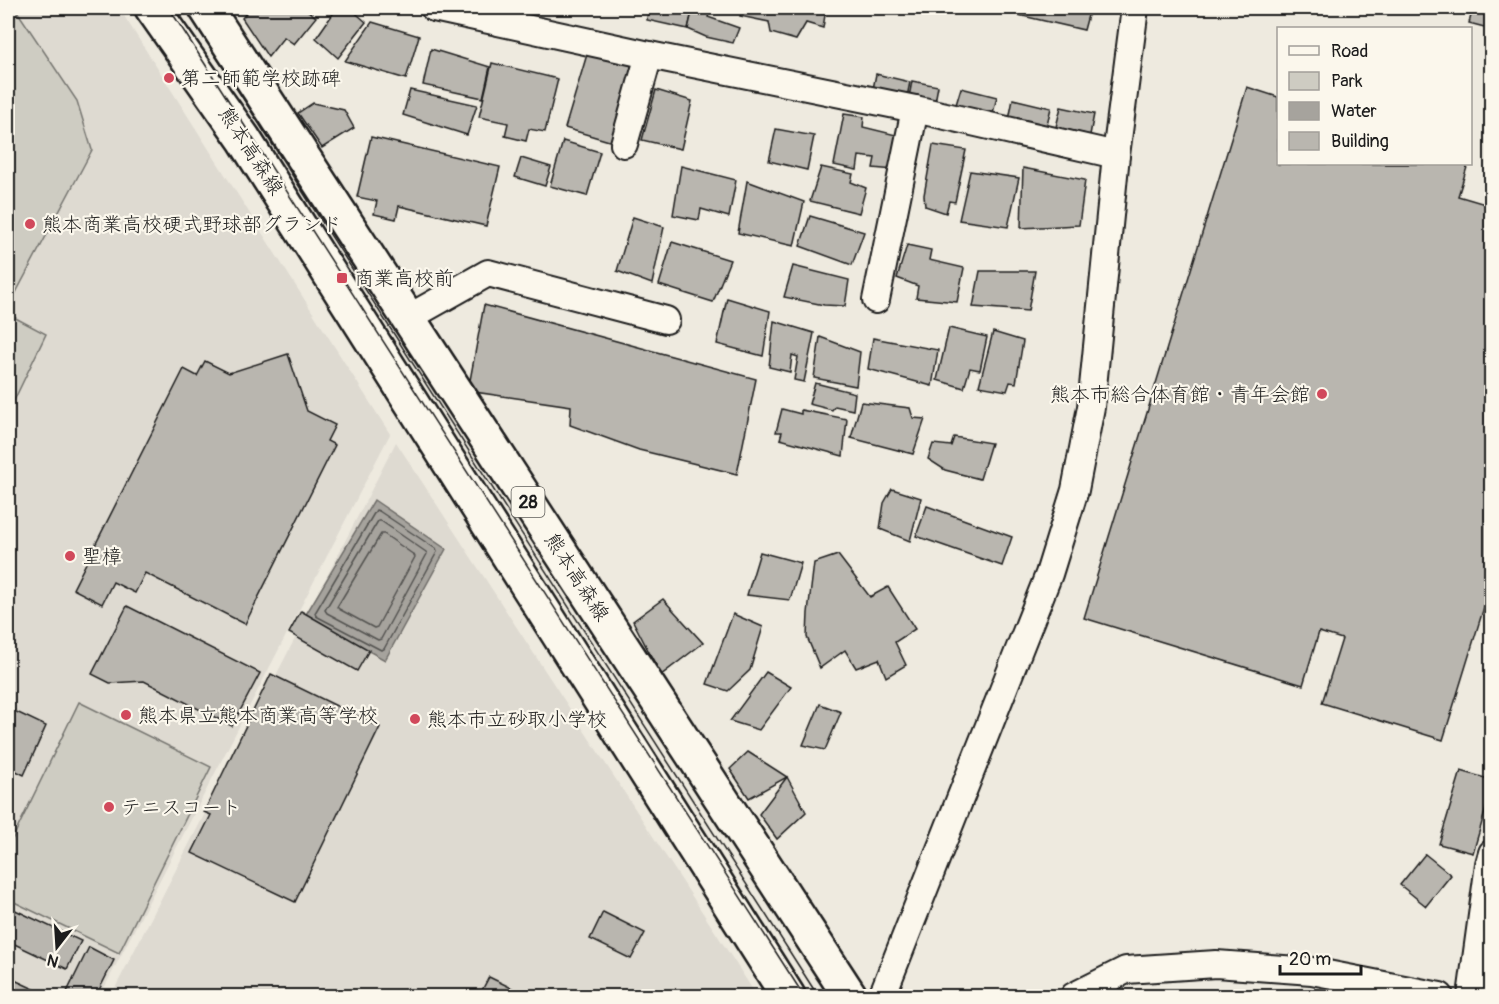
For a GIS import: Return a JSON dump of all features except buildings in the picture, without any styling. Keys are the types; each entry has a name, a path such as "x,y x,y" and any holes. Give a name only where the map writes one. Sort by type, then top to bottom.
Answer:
{"main road":[{"name":"熊本高森線","path":"152,8 244,139 788,996"},
{"name":"熊本高森線","path":"211,11 408,318 850,996"}],"street":[{"path":"434,8 649,55 915,109 1116,155"},
{"path":"882,996 1049,574 1075,490 1091,407 1116,155 1135,8"},
{"path":"624,144 649,55"},
{"path":"876,300 915,109"},
{"path":"408,318 488,273 666,320"},
{"path":"1471,996 1491,853"},
{"path":"1074,996 1126,970 1216,964 1312,971 1440,996"}],"shaded area":[{"name":"熊本県立熊本商業高等学校","path":"8,8 119,8 390,434 100,996 8,996"},
{"name":"熊本市立砂取小学校","path":"396,442 757,996 111,996"}],"green space":[{"name":"熊本商業高校硬式野球部グランド","path":"8,8 15,8 77,101 92,150 12,300 8,298"},
{"path":"8,314 46,334 8,413"},
{"name":"テニスコート","path":"79,702 211,767 119,953 8,899 8,848"}],"water":[{"path":"374,500 446,549 385,660 305,616"}],"tram line":[{"path":"169,8 804,996"},
{"path":"185,8 818,996"}],"place":[{"name":"第二師範学校跡碑","path":"169,78"},
{"name":"熊本商業高校硬式野球部グランド","path":"30,224"},
{"name":"商業高校前","path":"342,278"},
{"name":"熊本市総合体育館・青年会館","path":"1322,394"},
{"name":"聖樟","path":"70,556"},
{"name":"熊本県立熊本商業高等学校","path":"126,715"},
{"name":"熊本市立砂取小学校","path":"415,719"},
{"name":"テニスコート","path":"109,807"}]}
